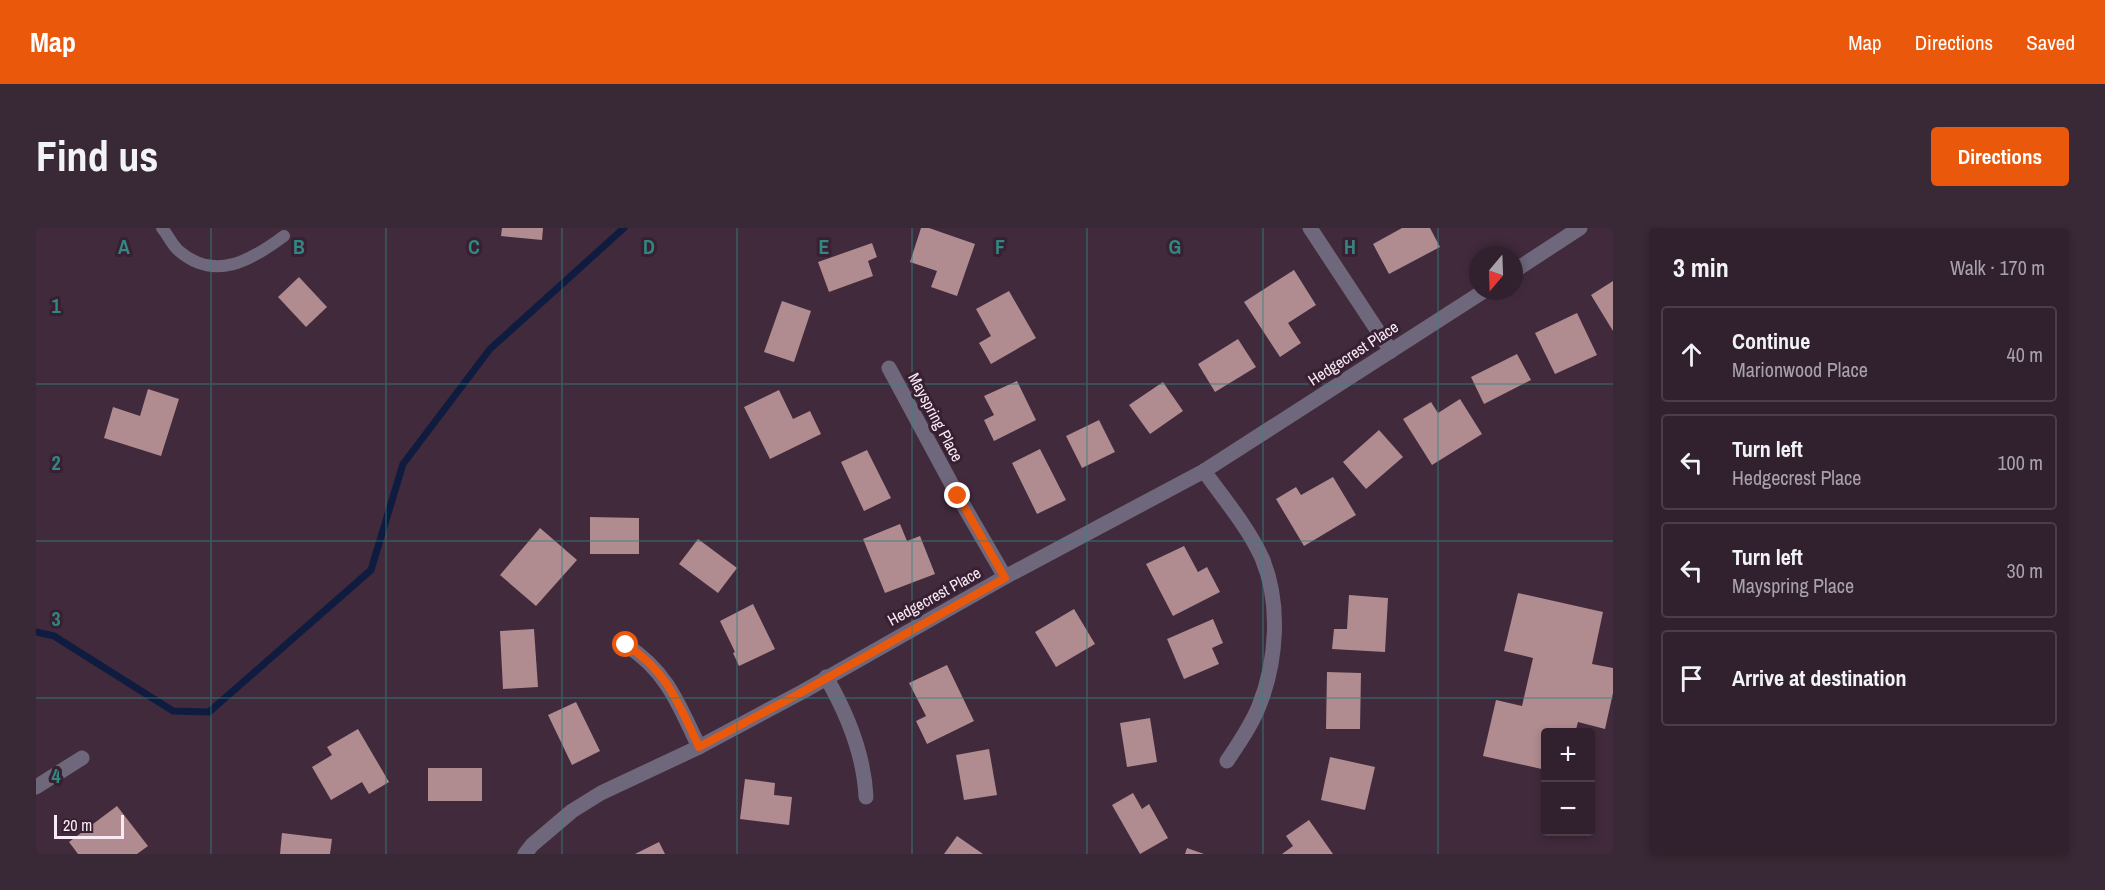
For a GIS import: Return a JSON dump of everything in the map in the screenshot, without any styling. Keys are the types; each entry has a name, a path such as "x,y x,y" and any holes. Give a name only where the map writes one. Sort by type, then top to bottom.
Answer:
{"street":[{"path":"1310,228 1391,351"},
{"path":"1523,265 1580,228"},
{"name":"Hedgecrest Place","path":"525,854 532,845 572,811 601,793 699,747 1204,471 1470,300"},
{"name":"Mayspring Place","path":"889,368 1005,578"},
{"path":"1204,471 1250,535 1262,558 1271,582 1274,606 1274,635 1268,674 1259,705 1245,734 1227,761"},
{"path":"626,645 656,667 674,695 699,747"},
{"path":"826,678 836,694 858,747 865,777 866,797"},
{"path":"36,787 82,758"}],"lane":[{"path":"162,228 177,249 189,257 201,264 222,266 243,262 260,254 284,236"}],"building":[{"path":"502,228 543,228 542,240 501,236"},
{"path":"921,228 929,228 975,244 957,296 931,287 937,271 910,262"},
{"path":"1402,228 1430,228 1440,247 1389,274 1373,244"},
{"path":"872,243 877,257 868,261 873,276 829,292 818,262"},
{"path":"1294,270 1316,305 1288,323 1301,343 1280,357 1244,302"},
{"path":"299,277 327,307 306,327 278,297"},
{"path":"1613,281 1613,331 1591,295"},
{"path":"1009,291 1036,338 991,364 979,343 991,336 976,309"},
{"path":"782,301 811,311 794,362 764,352"},
{"path":"1577,313 1597,355 1555,374 1535,333"},
{"path":"1238,339 1256,367 1215,392 1198,364"},
{"path":"1517,354 1531,380 1484,404 1471,377"},
{"path":"1017,381 1036,420 994,441 984,420 994,415 984,396"},
{"path":"1163,382 1183,411 1150,434 1129,405"},
{"path":"148,389 179,399 161,456 104,438 113,407 140,416"},
{"path":"779,390 793,419 810,411 821,434 770,459 744,407"},
{"path":"1460,399 1482,434 1432,465 1403,419 1431,402 1438,413"},
{"path":"1099,420 1115,452 1082,468 1066,436"},
{"path":"1379,430 1403,457 1366,489 1343,462"},
{"path":"1040,449 1066,500 1037,514 1012,463"},
{"path":"867,450 891,498 864,511 841,462"},
{"path":"1333,477 1356,515 1304,546 1276,499 1296,487 1301,495"},
{"path":"590,517 639,518 639,554 590,554"},
{"path":"900,524 907,541 920,536 935,574 885,593 863,539"},
{"path":"540,528 577,560 536,606 500,575"},
{"path":"698,539 737,568 718,593 679,564"},
{"path":"1184,546 1198,572 1207,567 1220,592 1173,616 1146,564"},
{"path":"1518,593 1603,612 1592,664 1613,668 1613,693 1605,729 1578,722 1576,728 1541,728 1541,769 1483,756 1496,700 1522,706 1533,658 1504,651"},
{"path":"1349,595 1388,598 1385,652 1332,649 1334,629 1347,629"},
{"path":"753,604 775,649 739,666 720,621"},
{"path":"1074,609 1095,644 1056,667 1035,632"},
{"path":"1213,619 1223,643 1212,648 1219,664 1184,679 1167,639"},
{"path":"534,629 538,687 503,689 500,631"},
{"path":"947,665 974,721 927,744 916,721 926,716 909,683"},
{"path":"1327,672 1361,673 1360,729 1326,729"},
{"path":"576,702 600,751 572,765 548,715"},
{"path":"1150,718 1157,762 1127,767 1120,723"},
{"path":"358,729 389,782 369,794 362,782 331,800 312,767 332,755 327,747"},
{"path":"989,749 997,795 964,800 956,755"},
{"path":"1330,757 1375,767 1365,810 1321,800"},
{"path":"428,768 482,768 482,801 428,801"},
{"path":"745,779 775,783 774,795 792,797 789,825 740,819"},
{"path":"1133,793 1142,809 1149,804 1168,838 1140,854 1112,805"},
{"path":"117,806 148,846 137,854 78,854 69,842"},
{"path":"1309,820 1333,854 1282,854 1293,846 1286,836"},
{"path":"282,833 332,839 330,854 280,854"},
{"path":"957,836 983,854 944,854"},
{"path":"659,842 665,854 635,854"},
{"path":"1187,848 1204,854 1185,854"}],"waterway":[{"path":"36,632 54,636 173,711 209,712 371,570 403,464 490,349 624,228"}],"route":[{"path":"626,645 656,667 674,695 699,747 1005,578 958,496"}]}
